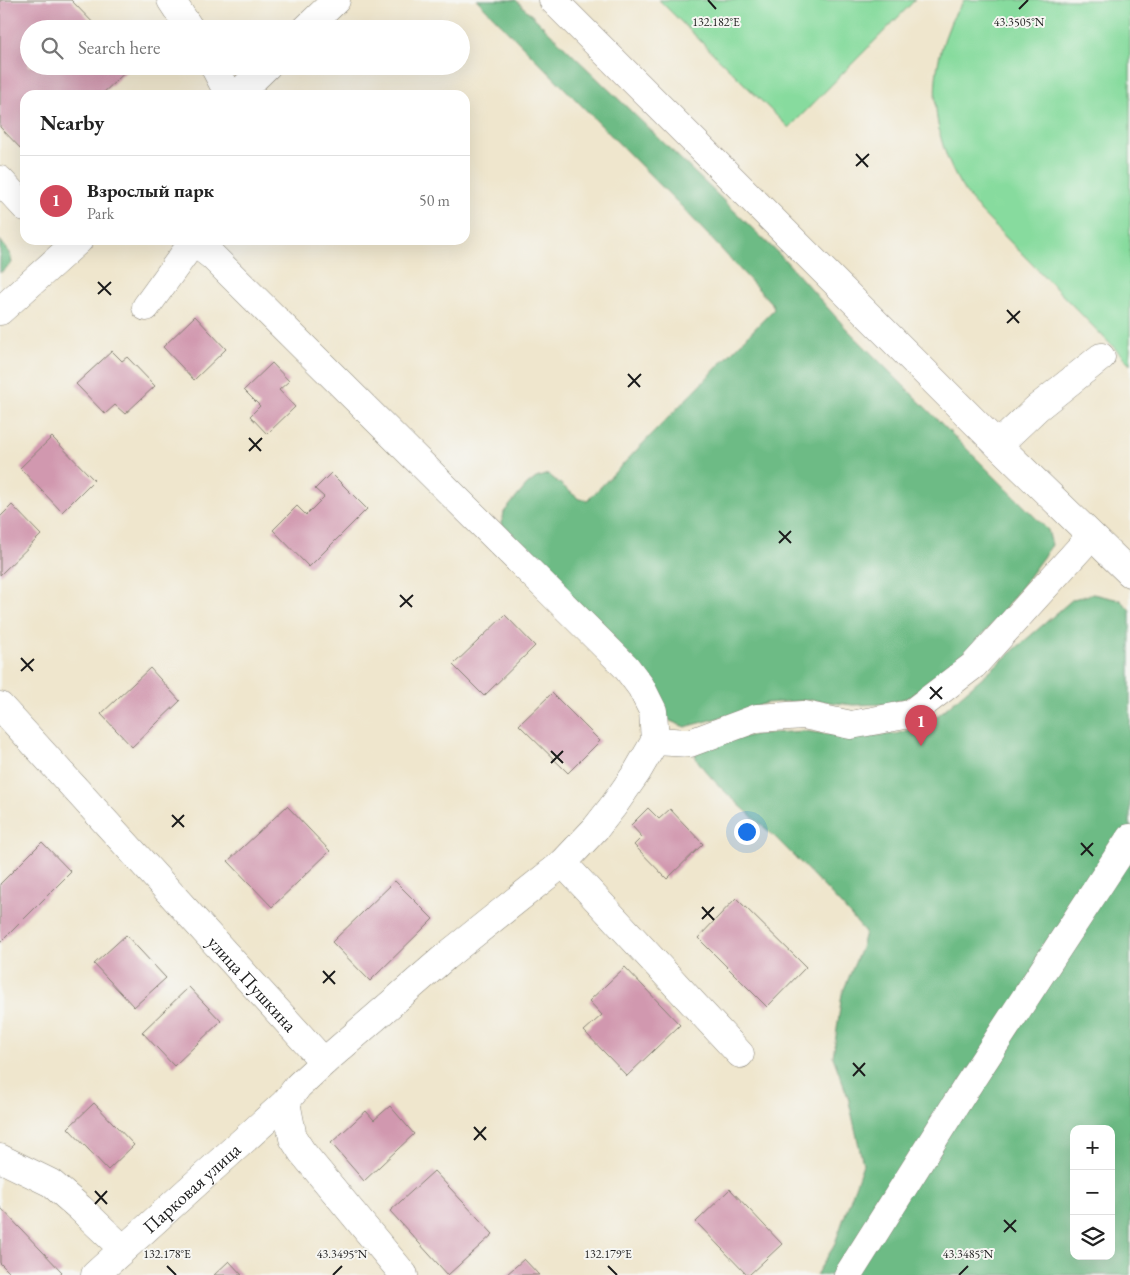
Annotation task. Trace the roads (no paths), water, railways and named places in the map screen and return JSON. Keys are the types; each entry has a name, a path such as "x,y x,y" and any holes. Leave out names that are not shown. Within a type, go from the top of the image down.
{"street":[{"path":"171,0 184,20"},
{"path":"315,20 336,0"},
{"path":"553,0 998,445 1130,573"},
{"path":"219,75 226,90"},
{"path":"241,90 257,75"},
{"path":"0,180 20,202"},
{"path":"0,311 65,245"},
{"path":"146,307 189,245"},
{"path":"197,245 219,263 626,667 641,687 653,711 655,741 637,772 596,828 563,862 445,957 324,1062 298,1086 286,1102 293,1138 302,1152 404,1275"},
{"path":"998,445 1037,408 1100,357"},
{"path":"655,741 690,743 756,718 804,715 851,725 910,714 974,665 1091,536"},
{"name":"улица Пушкина","path":"0,706 324,1062"},
{"path":"848,1275 966,1088 1130,838"},
{"path":"563,862 740,1054"},
{"name":"Парковая улица","path":"95,1275 286,1102"},
{"path":"0,1158 51,1182 123,1249"}],"place":[{"name":"Взрослый парк","path":"921,746"}]}
